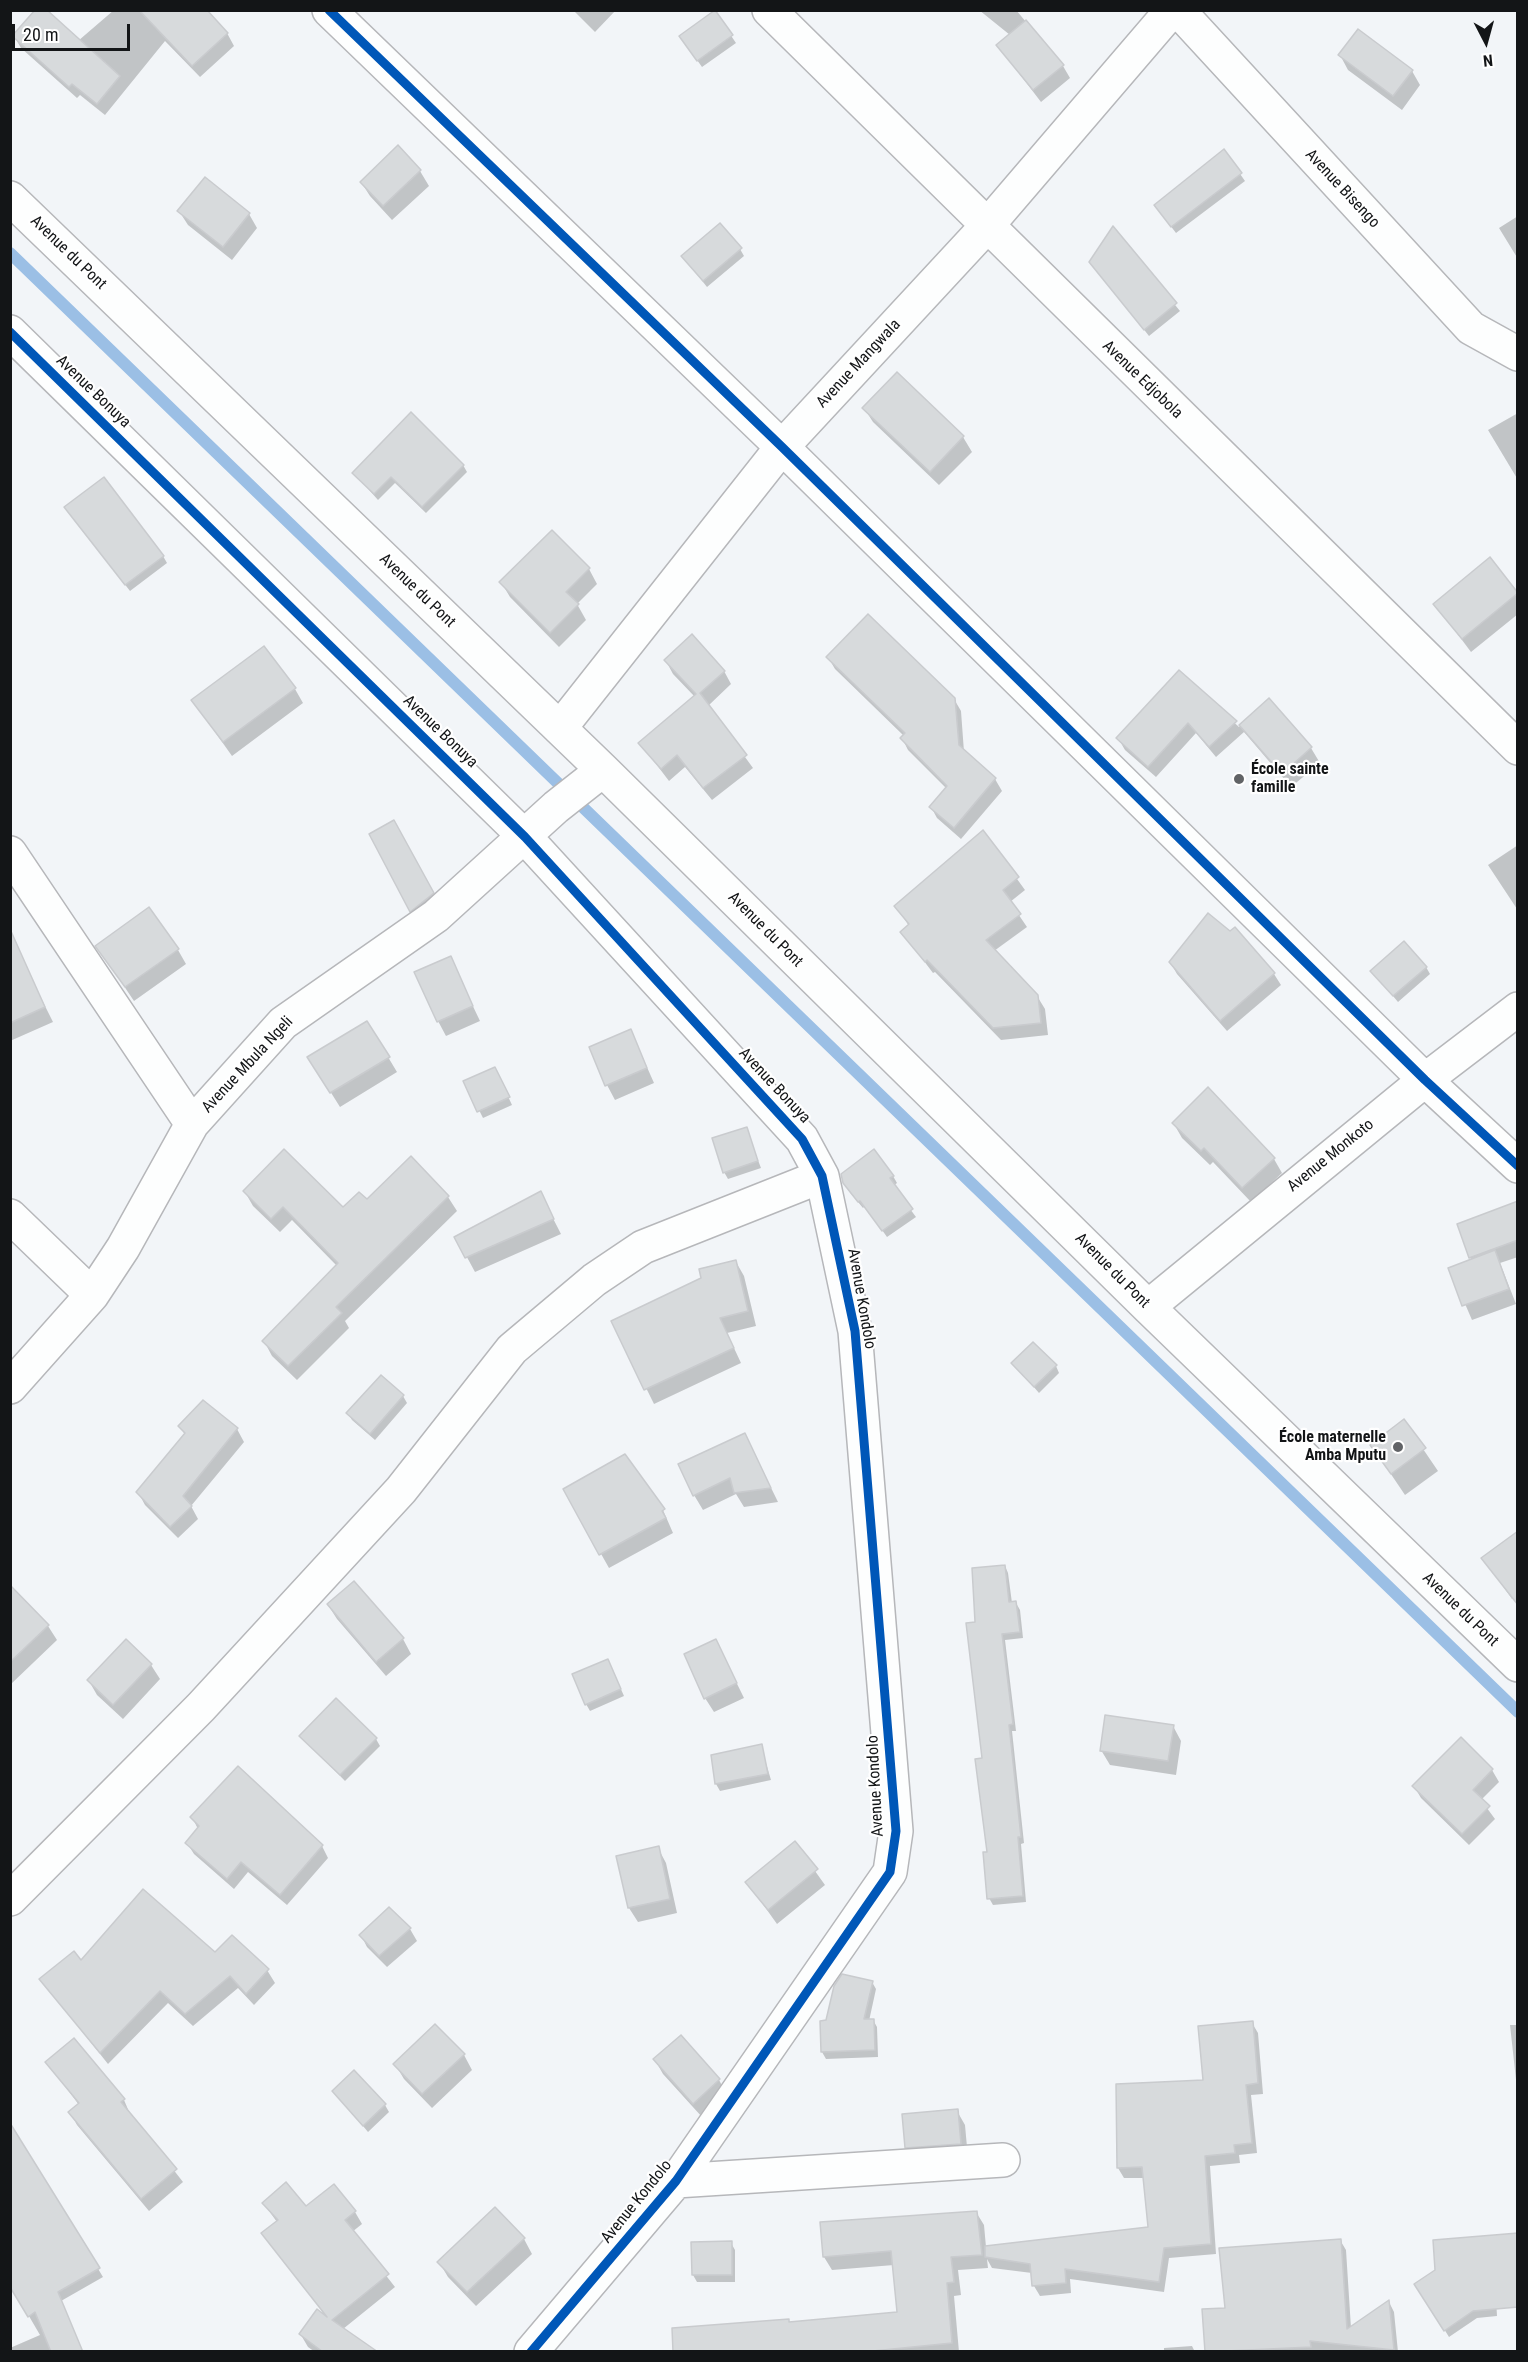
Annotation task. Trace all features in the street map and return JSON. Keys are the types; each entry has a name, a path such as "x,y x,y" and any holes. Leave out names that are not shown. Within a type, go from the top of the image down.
{"street":[{"path":"328,10 782,447 1425,1080 1518,1166"},
{"name":"Avenue Edjobola","path":"769,10 986,227 1518,748"},
{"name":"Avenue Mangwala","path":"560,728 782,447 986,227 1172,10"},
{"name":"Avenue Bisengo","path":"1178,10 1471,328 1518,354"},
{"name":"Avenue du Pont","path":"10,198 560,728 594,777 1518,1665"},
{"name":"Avenue Bonuya","path":"10,332 525,837 802,1139 822,1176"},
{"name":"Avenue Mbula Ngeli","path":"10,1387 92,1295 123,1248 192,1124 283,1023 436,916 556,807 594,777"},
{"path":"10,853 192,1124"},
{"name":"Avenue Monkoto","path":"1148,1307 1425,1080 1518,1009"},
{"path":"10,1899 201,1707 401,1490 512,1349 594,1280 643,1247 822,1176"},
{"name":"Avenue Kondolo","path":"531,2352 676,2181 890,1872 896,1831 855,1331 822,1176"},
{"path":"10,1216 92,1295"},
{"path":"676,2181 1003,2160"}],"building":[{"path":"35,10 47,10 120,76 97,104 72,84 69,87 12,36"},
{"path":"139,10 207,10 228,33 192,66"},
{"path":"715,10 733,35 697,61 679,36"},
{"path":"1026,20 1064,65 1033,90 996,45"},
{"path":"1358,29 1413,70 1393,96 1338,55"},
{"path":"398,145 421,170 383,206 360,182"},
{"path":"1224,149 1242,173 1171,227 1154,205"},
{"path":"205,177 250,213 223,247 177,211"},
{"path":"720,223 742,248 703,281 681,256"},
{"path":"1113,226 1177,303 1144,330 1089,262"},
{"path":"897,372 964,436 930,472 862,408"},
{"path":"411,412 464,465 422,507 391,477 374,494 352,473"},
{"path":"104,477 164,556 125,585 64,507"},
{"path":"552,530 590,568 566,592 579,604 550,633 499,582"},
{"path":"1490,557 1518,593 1462,639 1433,604"},
{"path":"868,614 955,698 959,745 996,778 954,828 929,807 947,786 900,738 905,733 826,657"},
{"path":"692,634 725,671 700,693 747,755 703,788 677,755 661,769 638,743 696,694 664,660"},
{"path":"264,646 296,688 223,742 191,700"},
{"path":"1179,670 1237,721 1209,747 1188,723 1148,767 1116,738"},
{"path":"1269,698 1312,747 1282,774 1239,725"},
{"path":"394,820 434,893 410,912 369,834"},
{"path":"983,830 1019,877 1003,890 1021,914 986,940 1038,995 1041,1023 993,1028 927,960 925,962 900,932 909,924 894,906"},
{"path":"149,907 179,949 125,987 95,946"},
{"path":"1208,913 1230,931 1235,927 1275,973 1220,1021 1169,962"},
{"path":"10,929 45,1007 10,1023"},
{"path":"1404,941 1427,967 1393,996 1370,971"},
{"path":"451,956 473,1006 437,1022 414,972"},
{"path":"367,1021 390,1057 330,1093 307,1057"},
{"path":"631,1029 647,1068 605,1086 589,1047"},
{"path":"495,1067 510,1097 477,1112 463,1081"},
{"path":"1208,1087 1275,1158 1242,1188 1204,1148 1201,1151 1172,1123"},
{"path":"747,1127 758,1161 723,1173 712,1138"},
{"path":"284,1149 343,1207 359,1192 367,1199 411,1156 449,1196 336,1307 342,1313 288,1366 262,1341 338,1263 283,1207 271,1219 243,1191"},
{"path":"874,1149 894,1176 890,1178 913,1209 882,1231 860,1201 858,1202 843,1183 841,1174"},
{"path":"541,1191 554,1219 465,1258 454,1237"},
{"path":"1518,1201 1518,1240 1469,1258 1457,1224"},
{"path":"1495,1250 1509,1289 1462,1306 1448,1268"},
{"path":"736,1260 748,1311 720,1318 734,1348 644,1390 611,1321 701,1278 699,1269"},
{"path":"1033,1342 1057,1365 1034,1387 1011,1363"},
{"path":"381,1375 404,1395 370,1434 346,1413"},
{"path":"203,1400 238,1428 183,1496 192,1506 170,1527 136,1492 185,1433 178,1426"},
{"name":"École maternelle Amba Mputu","path":"1404,1419 1426,1448 1391,1474 1370,1445"},
{"path":"745,1433 771,1488 734,1493 730,1478 693,1496 678,1464"},
{"path":"625,1454 665,1509 662,1511 666,1518 599,1555 563,1489"},
{"path":"1518,1531 1518,1605 1481,1558"},
{"path":"1005,1565 1009,1602 1016,1601 1020,1632 1002,1634 1013,1724 1009,1725 1021,1837 1018,1837 1023,1896 987,1899 983,1852 987,1852 975,1759 982,1758 966,1623 975,1622 972,1568"},
{"path":"354,1581 404,1638 376,1662 327,1604"},
{"path":"10,1585 49,1625 10,1662"},
{"path":"126,1639 152,1664 113,1705 87,1680"},
{"path":"716,1639 737,1683 704,1699 684,1654"},
{"path":"608,1659 621,1689 585,1705 572,1674"},
{"path":"336,1698 377,1738 340,1775 299,1736"},
{"path":"1105,1715 1174,1725 1168,1761 1100,1751"},
{"path":"1461,1737 1493,1769 1473,1790 1490,1806 1462,1834 1412,1786"},
{"path":"762,1744 768,1774 715,1784 711,1755"},
{"path":"238,1766 323,1845 280,1895 241,1862 227,1879 185,1843 199,1826 190,1817"},
{"path":"795,1841 818,1869 768,1910 745,1882"},
{"path":"659,1846 670,1899 628,1908 616,1856"},
{"path":"143,1889 215,1952 232,1935 269,1969 246,1994 230,1976 185,2014 160,1991 100,2053 39,1979 74,1951 81,1960"},
{"path":"389,1907 411,1928 379,1956 359,1935"},
{"path":"842,1974 873,1981 864,2019 874,2019 875,2050 821,2052 820,2021 826,2020 834,1986"},
{"path":"1253,2021 1258,2083 1246,2085 1252,2143 1234,2145 1235,2153 1205,2156 1211,2244 1164,2248 1159,2282 1065,2269 1066,2283 1032,2286 1030,2264 985,2257 985,2246 1148,2227 1142,2167 1117,2168 1116,2084 1203,2080 1198,2026"},
{"path":"435,2024 465,2054 422,2094 393,2064"},
{"path":"681,2035 720,2079 693,2104 653,2059"},
{"path":"74,2038 125,2099 121,2102 177,2169 141,2199 68,2112 79,2103 45,2062"},
{"path":"354,2070 386,2104 363,2126 332,2091"},
{"path":"958,2109 961,2144 905,2148 902,2114"},
{"path":"10,2123 100,2268 58,2292 83,2352 51,2352 35,2312 28,2317 10,2287"},
{"path":"286,2182 306,2206 334,2184 356,2211 345,2220 389,2274 332,2320 378,2352 323,2352 299,2334 317,2309 327,2317 261,2233 278,2220 262,2203"},
{"path":"495,2207 525,2238 467,2292 437,2262"},
{"path":"977,2211 982,2255 951,2257 954,2282 947,2283 952,2343 863,2352 673,2352 672,2328 789,2319 789,2322 897,2312 891,2251 823,2257 820,2222"},
{"path":"1518,2233 1518,2307 1473,2311 1444,2331 1414,2284 1435,2270 1433,2240"},
{"path":"1341,2239 1347,2329 1389,2300 1394,2350 1310,2341 1311,2347 1205,2352 1202,2309 1225,2308 1219,2248"},
{"path":"732,2241 732,2275 692,2275 691,2242"}],"waterway":[{"path":"10,253 1518,1712"}],"cycle path":[{"path":"329,10 782,447 1425,1080 1518,1166"},
{"path":"10,332 525,837 802,1139 822,1176 855,1331 896,1831 890,1872 676,2181 531,2352"}],"place":[{"name":"École sainte famille","path":"1239,779"},
{"name":"École maternelle Amba Mputu","path":"1398,1447"}]}
